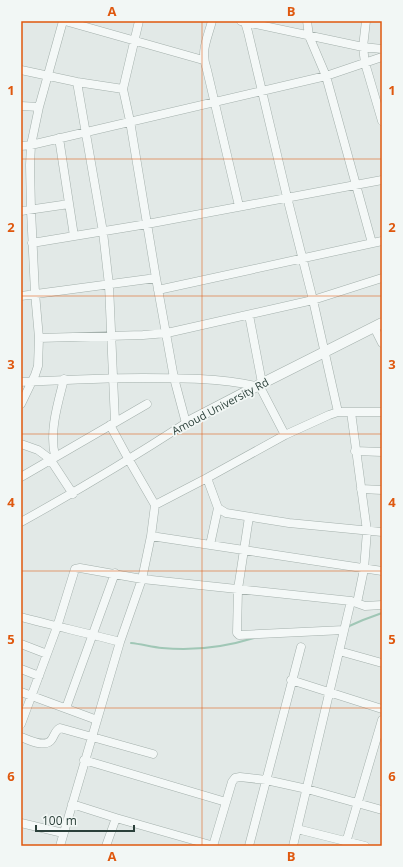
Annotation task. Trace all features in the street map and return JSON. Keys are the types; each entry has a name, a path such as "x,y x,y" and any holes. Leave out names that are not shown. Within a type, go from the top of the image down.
{"street":[{"path":"21,404 38,366 39,338 30,210 31,145 39,107 64,21 203,60"},
{"path":"139,21 123,89 130,121 174,378 186,423"},
{"path":"212,21 204,50 203,60 215,102 239,206"},
{"path":"243,21 363,47 382,49"},
{"path":"243,21 248,32 313,300 338,412"},
{"path":"307,21 309,36 326,76 372,243"},
{"path":"366,21 363,47 365,63 382,121"},
{"path":"21,146 31,145 130,121 262,92 326,76 382,57"},
{"path":"21,70 77,82 123,89"},
{"path":"60,846 84,760 120,642 142,579 151,536 155,505 129,460 113,424 112,336 109,285 103,232 77,82"},
{"path":"21,106 39,107"},
{"path":"59,138 74,236"},
{"path":"32,243 103,232 382,180"},
{"path":"21,211 69,204"},
{"path":"158,290 382,241"},
{"path":"21,296 156,278"},
{"path":"39,338 166,333 313,300 382,278"},
{"path":"249,315 259,385 285,435"},
{"path":"378,325 382,343"},
{"name":"Amoud University Rd","path":"21,522 73,494 186,423 378,325"},
{"path":"21,382 64,379 174,378 229,381 259,385"},
{"path":"64,379 58,400 53,437 53,458 73,494"},
{"path":"21,477 147,404"},
{"path":"155,505 285,435 338,412 382,412"},
{"path":"293,846 344,630 364,569 367,531 355,451 351,412"},
{"path":"21,444 38,450 53,458"},
{"path":"355,451 382,452"},
{"path":"207,478 218,508 210,546"},
{"path":"361,489 382,490"},
{"path":"218,508 226,513 249,517 382,532"},
{"path":"249,517 238,589 237,633 239,635 344,630"},
{"path":"151,536 382,571"},
{"path":"21,724 57,627 75,569 80,568 142,579 354,602 372,606 382,605"},
{"path":"66,708 115,574"},
{"path":"21,617 57,627 94,634 120,642"},
{"path":"21,644 47,654"},
{"path":"249,846 291,680 301,647"},
{"path":"339,651 382,663"},
{"path":"21,669 39,676"},
{"path":"291,680 382,709"},
{"path":"21,692 97,720"},
{"path":"346,843 382,720"},
{"path":"21,737 32,742 46,743 51,740 56,730 60,728 153,754"},
{"path":"84,760 226,802"},
{"path":"72,804 213,846 232,782 235,778 240,777 266,780 307,789 382,810"},
{"path":"106,846 116,818"},
{"path":"21,823 63,833"},
{"path":"297,829 346,843 365,846"}],"waterway":[{"path":"347,627 382,613"},
{"path":"131,643 162,648 197,649 232,644 254,638"}]}
